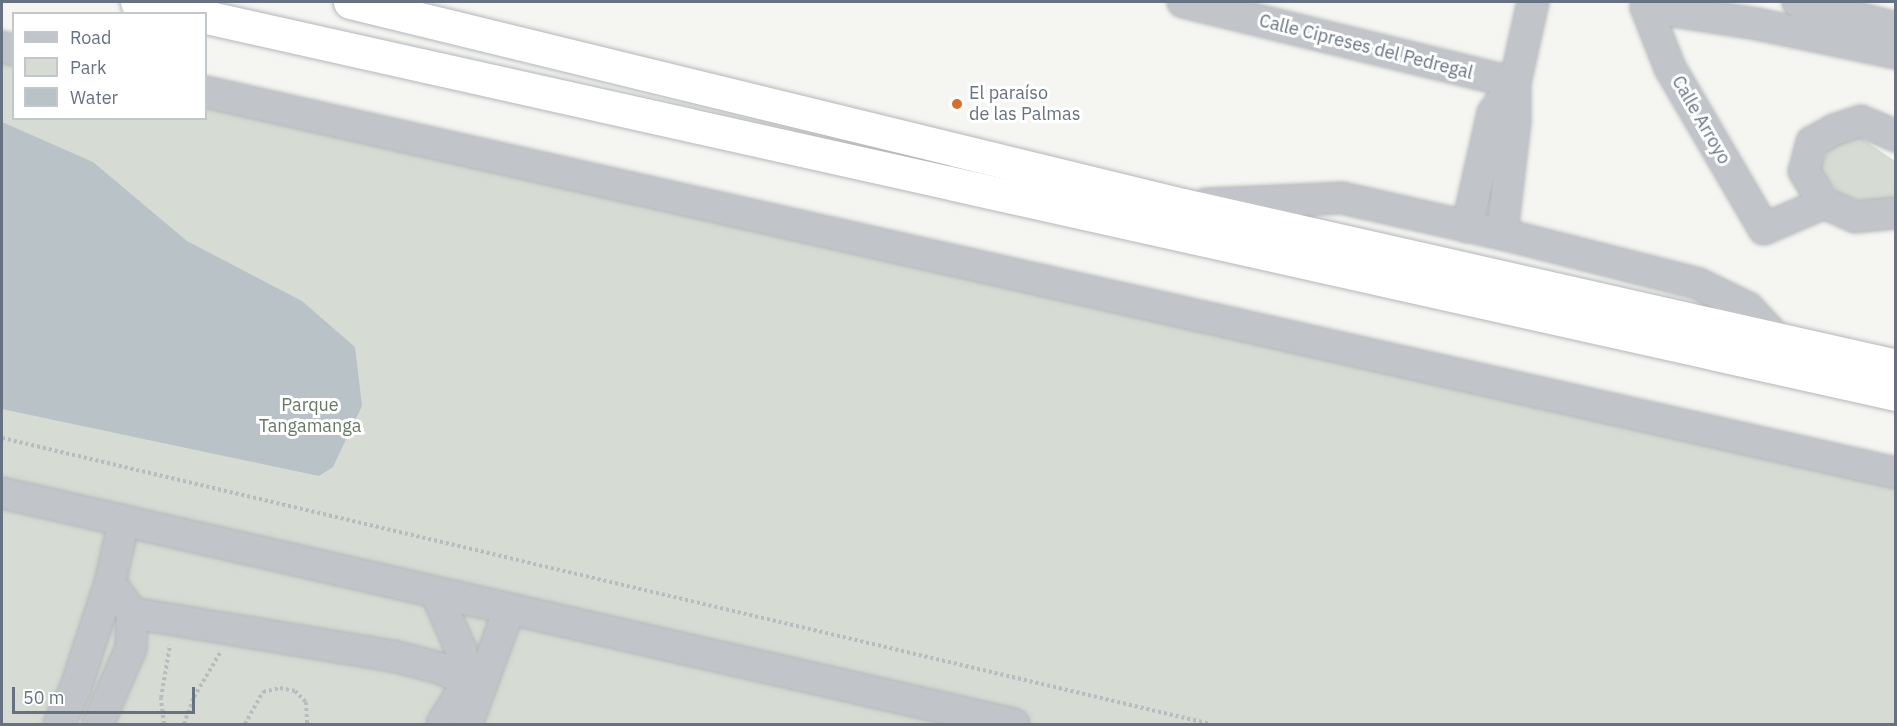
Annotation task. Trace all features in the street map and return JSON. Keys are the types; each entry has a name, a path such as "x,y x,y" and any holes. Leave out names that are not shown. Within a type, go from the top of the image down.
{"highway":[{"path":"137,2 182,12"},
{"path":"350,2 1183,205 1896,366"},
{"path":"207,17 1896,394"}],"street":[{"name":"Calle Cipreses del Pedregal","path":"1183,2 1515,83"},
{"path":"1502,234 1515,121 1515,83 1533,2"},
{"path":"1798,2 1896,28"},
{"name":"Calle Arroyo","path":"1749,13 1647,8 1670,68 1764,229 1824,203"},
{"path":"1749,13 1896,53"},
{"path":"1467,227 1493,113 1515,83"},
{"path":"207,92 1896,472"},
{"path":"1896,136 1862,121 1812,142 1804,171 1824,203 1855,217 1896,213"},
{"path":"1183,205 1342,198 1502,234 1699,284 1748,308 1779,341"},
{"path":"2,493 1014,724"},
{"path":"58,724 75,687 110,583 124,521"},
{"path":"98,724 131,648 132,614 110,583"},
{"path":"436,592 461,650 470,681 467,724"},
{"path":"442,724 470,681 491,658 509,610"},
{"path":"132,614 393,656 470,681"}],"path":[{"path":"2,438 1211,724"},
{"path":"164,724 161,698 168,650 178,622"},
{"path":"184,724 208,669 238,632"},
{"path":"245,724 263,692 280,688 295,691 306,702 308,724"}],"green space":[{"name":"Parque Tangamanga","path":"2,31 12,34 12,120 207,120 207,78 1895,462 1895,724 2,724"},
{"path":"1858,136 1895,161 1895,199 1859,201 1838,193 1819,169 1829,148"}],"water":[{"path":"2,122 93,162 187,241 302,301 355,347 362,406 333,467 319,476 2,409"}],"place":[{"name":"El paraíso de las Palmas","path":"957,104"}]}
